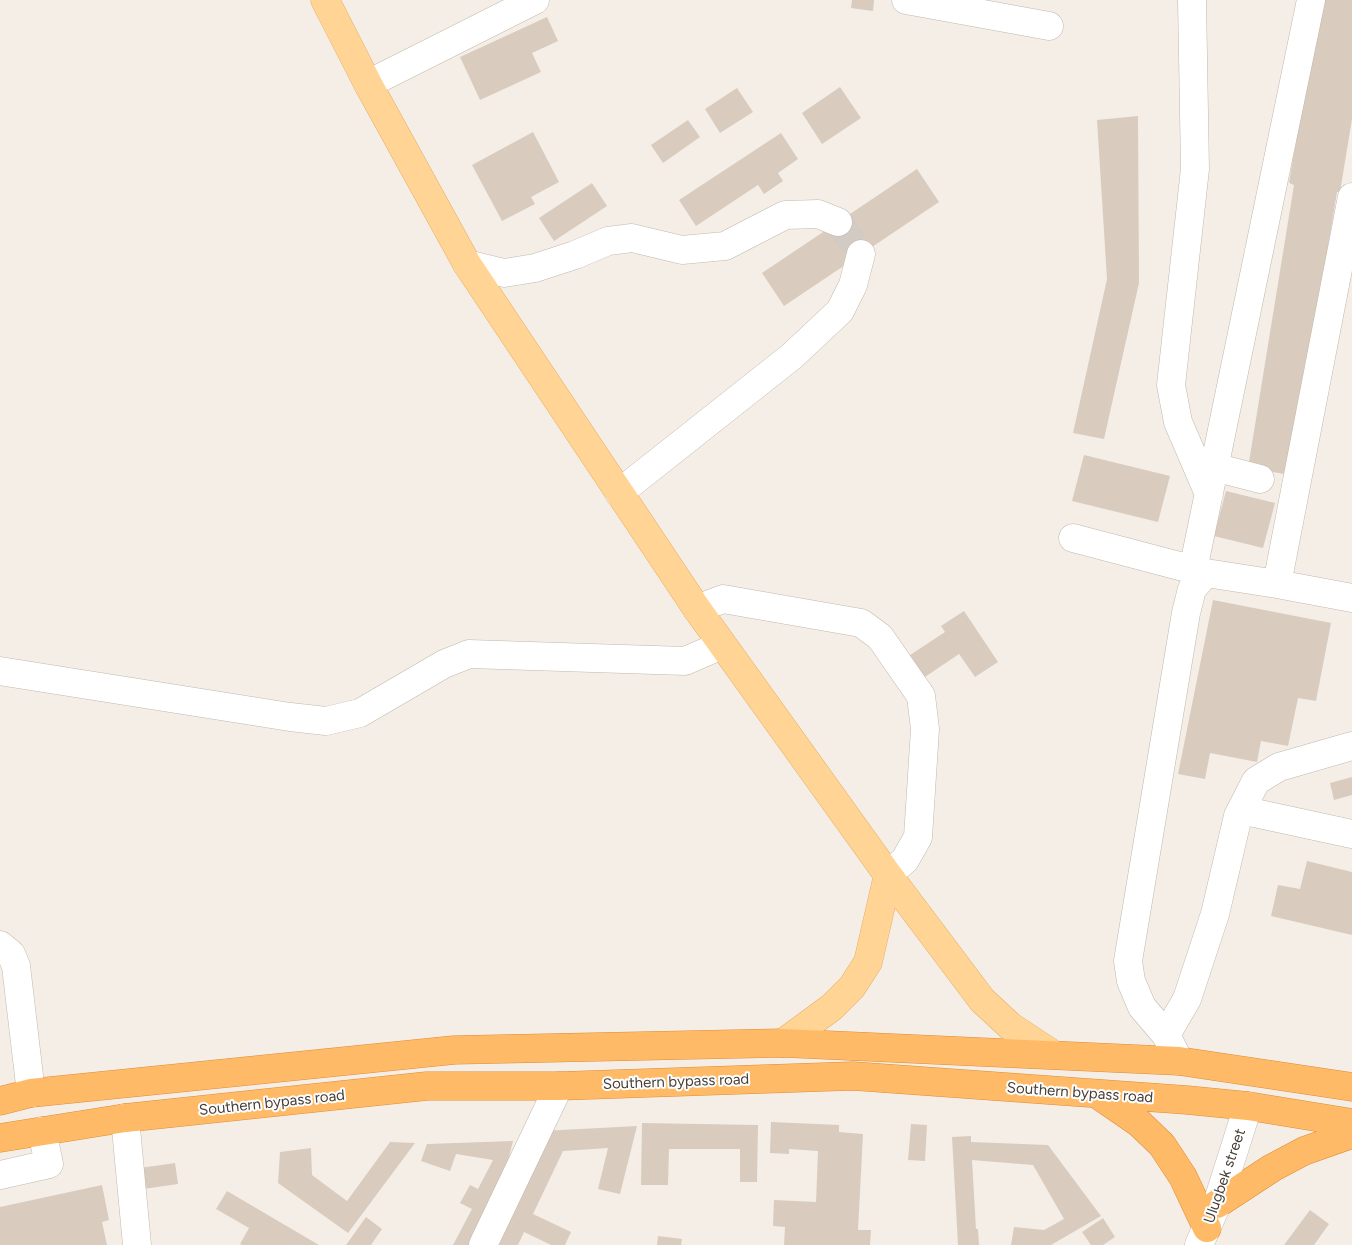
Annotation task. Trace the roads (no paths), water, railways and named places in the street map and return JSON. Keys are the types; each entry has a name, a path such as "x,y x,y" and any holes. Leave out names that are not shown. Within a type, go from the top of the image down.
{"highway":[{"path":"0,1101 31,1093 454,1050 783,1043 1179,1062 1352,1087"},
{"name":"Southern bypass road","path":"0,1138 125,1118 427,1086 559,1086 854,1076 1248,1106 1352,1123"},
{"path":"1096,1094 1139,1123 1162,1145 1182,1177 1208,1226 1272,1168 1304,1151 1352,1134"}],"main road":[{"path":"325,0 368,84 467,264 697,609 888,875 982,1000 1010,1026 1054,1055"},
{"path":"783,1043 832,1007 852,987 868,962 888,875"}],"street":[{"path":"368,84 534,0"},
{"path":"906,0 1049,26"},
{"path":"1192,0 1195,169 1171,385 1178,422 1208,494"},
{"path":"1179,1062 1166,1035 1142,1007 1131,982 1128,961 1186,613 1192,589 1200,572 1208,494 1311,0"},
{"path":"1277,584 1352,198"},
{"path":"467,264 504,273 535,268 575,255 608,241 632,238 682,250 724,246 785,215 818,214 838,222"},
{"path":"619,493 792,356 840,311 853,285 860,254"},
{"path":"1214,467 1260,478"},
{"path":"1073,538 1200,572 1352,598"},
{"path":"697,609 723,599 861,624 880,637 921,696 925,729 918,837 905,860 888,875"},
{"path":"0,671 290,717 326,721 360,713 444,664 469,654 684,661 722,645"},
{"path":"1166,1035 1187,999 1215,914 1238,816 1256,781 1279,767 1352,746"},
{"path":"1241,810 1352,834"},
{"path":"0,945 11,954 16,966 31,1093"},
{"path":"483,1245 559,1086"},
{"name":"Ulugbek street","path":"1208,1226 1248,1106"},
{"path":"125,1118 136,1245"},
{"path":"0,1175 49,1164 42,1131"}],"tunnel":[{"path":"838,222 861,254"}]}
